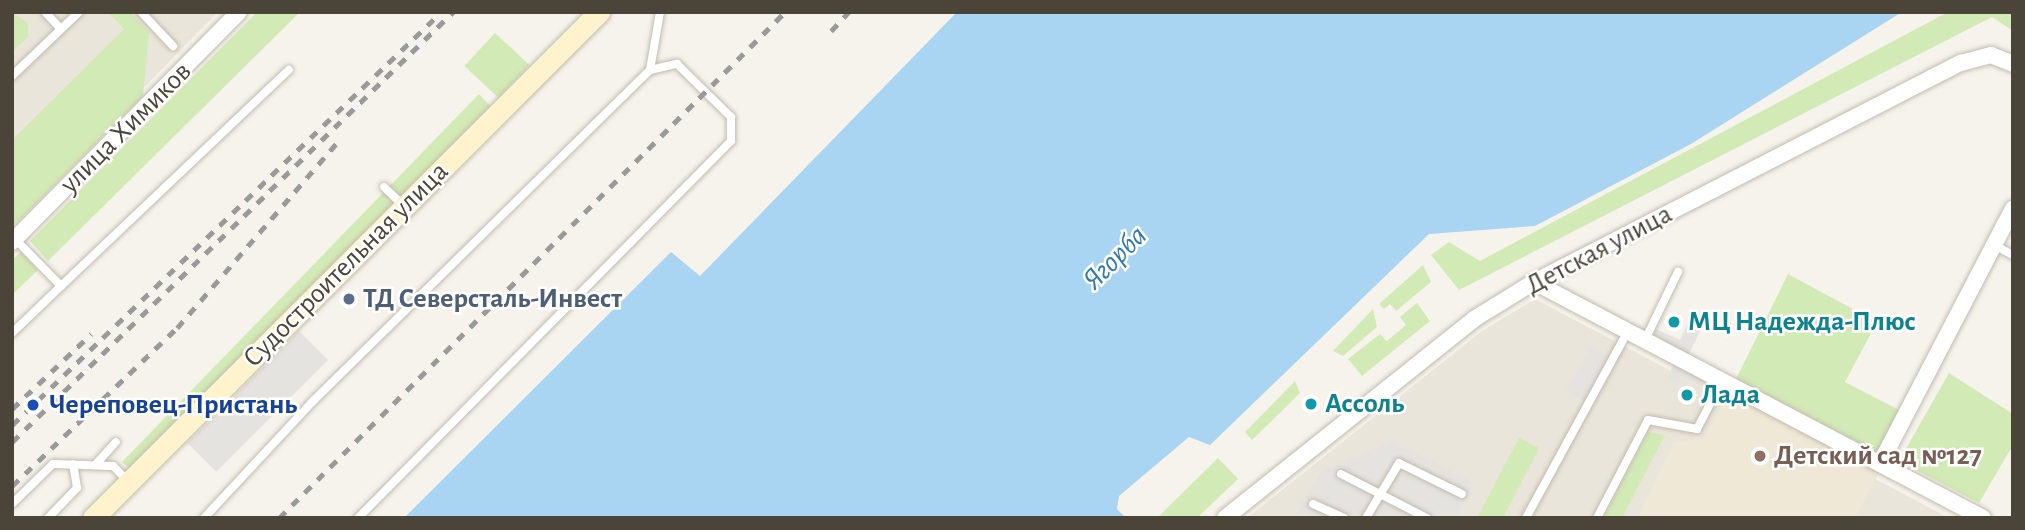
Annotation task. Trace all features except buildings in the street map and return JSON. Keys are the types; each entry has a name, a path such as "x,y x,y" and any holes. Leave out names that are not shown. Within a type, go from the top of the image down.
{"main road":[{"name":"Судостроительная улица","path":"93,518 599,12"}],"street":[{"name":"улица Химиков","path":"14,240 239,12"},
{"name":"Детская улица","path":"1225,518 1474,319 1534,282 1961,63 1991,55 2013,64"},
{"path":"1880,464 2013,209"},
{"path":"1534,282 1983,518"}],"lane":[{"path":"45,12 61,29"},
{"path":"12,76 79,12"},
{"path":"141,12 173,46"},
{"path":"650,70 660,12"},
{"path":"204,518 313,401 650,70 677,64 731,117 731,141 358,518"},
{"path":"12,333 289,70"},
{"path":"384,187 404,206"},
{"path":"14,240 61,286"},
{"path":"1994,245 2013,255"},
{"path":"1645,340 1678,272"},
{"path":"1526,518 1628,331"},
{"path":"1597,518 1648,420 1697,429 1722,381"},
{"path":"97,463 116,442"},
{"path":"12,504 53,464 97,463 113,466 129,482"},
{"path":"1366,518 1399,463 1462,494"},
{"path":"48,518 77,488 73,464"},
{"path":"1341,474 1427,518"},
{"path":"1313,504 1344,518"}],"shaded area":[{"path":"12,12 218,12 12,222"},
{"path":"1535,299 1949,518 1247,518 1482,331"},
{"path":"1692,315 1705,321 1688,356 1652,339 1656,329 1680,340"},
{"path":"299,331 328,360 216,472 187,443"},
{"path":"1592,346 1614,359 1588,403 1566,390"},
{"path":"1676,359 1712,378 1706,389 1682,377 1677,385 1667,378"},
{"name":"Детский сад №127","path":"1729,392 1880,470 1855,518 1637,518 1674,442 1704,439"},
{"path":"1391,441 1474,482 1456,518 1296,514 1321,472"}],"green space":[{"path":"12,12 28,23 28,37 12,52"},
{"path":"108,12 130,12 149,32 143,96 12,228 12,140 124,29"},
{"path":"257,12 300,12 48,261 30,241"},
{"path":"1948,12 2013,12 2013,31 1992,17 1459,290 1431,255 1449,242 1480,261"},
{"path":"495,33 529,65 499,98 464,66"},
{"path":"479,94 491,107 129,468 122,462"},
{"path":"21,252 38,270 12,295 12,260"},
{"path":"1423,265 1431,282 1396,311 1390,304 1384,309 1379,304"},
{"path":"1788,274 1877,322 1845,382 1899,410 1876,453 1736,379"},
{"path":"1417,303 1430,321 1362,376 1348,359 1380,334 1387,341 1406,325 1400,317"},
{"path":"1373,309 1377,327 1343,356 1333,351"},
{"path":"1949,373 2013,414 2013,445 1979,503 1899,461"},
{"path":"1295,381 1300,393 1252,440 1245,432"},
{"path":"1648,432 1665,435 1622,518 1604,518"},
{"path":"1519,438 1539,448 1503,518 1477,518"},
{"path":"1218,458 1238,479 1197,518 1157,518"}],"water":[{"name":"Ягорба","path":"957,12 1902,12 1691,144 1535,226 1429,234 1210,445 1189,437 1119,496 1117,509 1126,518 404,518 671,252 700,276"}],"railway":[{"path":"12,442 453,12"},
{"path":"279,518 785,12"},
{"path":"831,31 849,12"},
{"path":"12,425 436,17"},
{"path":"12,486 177,328 341,138"},
{"path":"12,409 91,334"}],"place":[{"name":"ТД Северсталь-Инвест","path":"349,299"},
{"name":"МЦ Надежда-Плюс","path":"1674,322"},
{"name":"Лада","path":"1687,395"},
{"name":"Ассоль","path":"1311,404"},
{"name":"Череповец-Пристань","path":"33,405"},
{"name":"Детский сад №127","path":"1760,456"}]}
